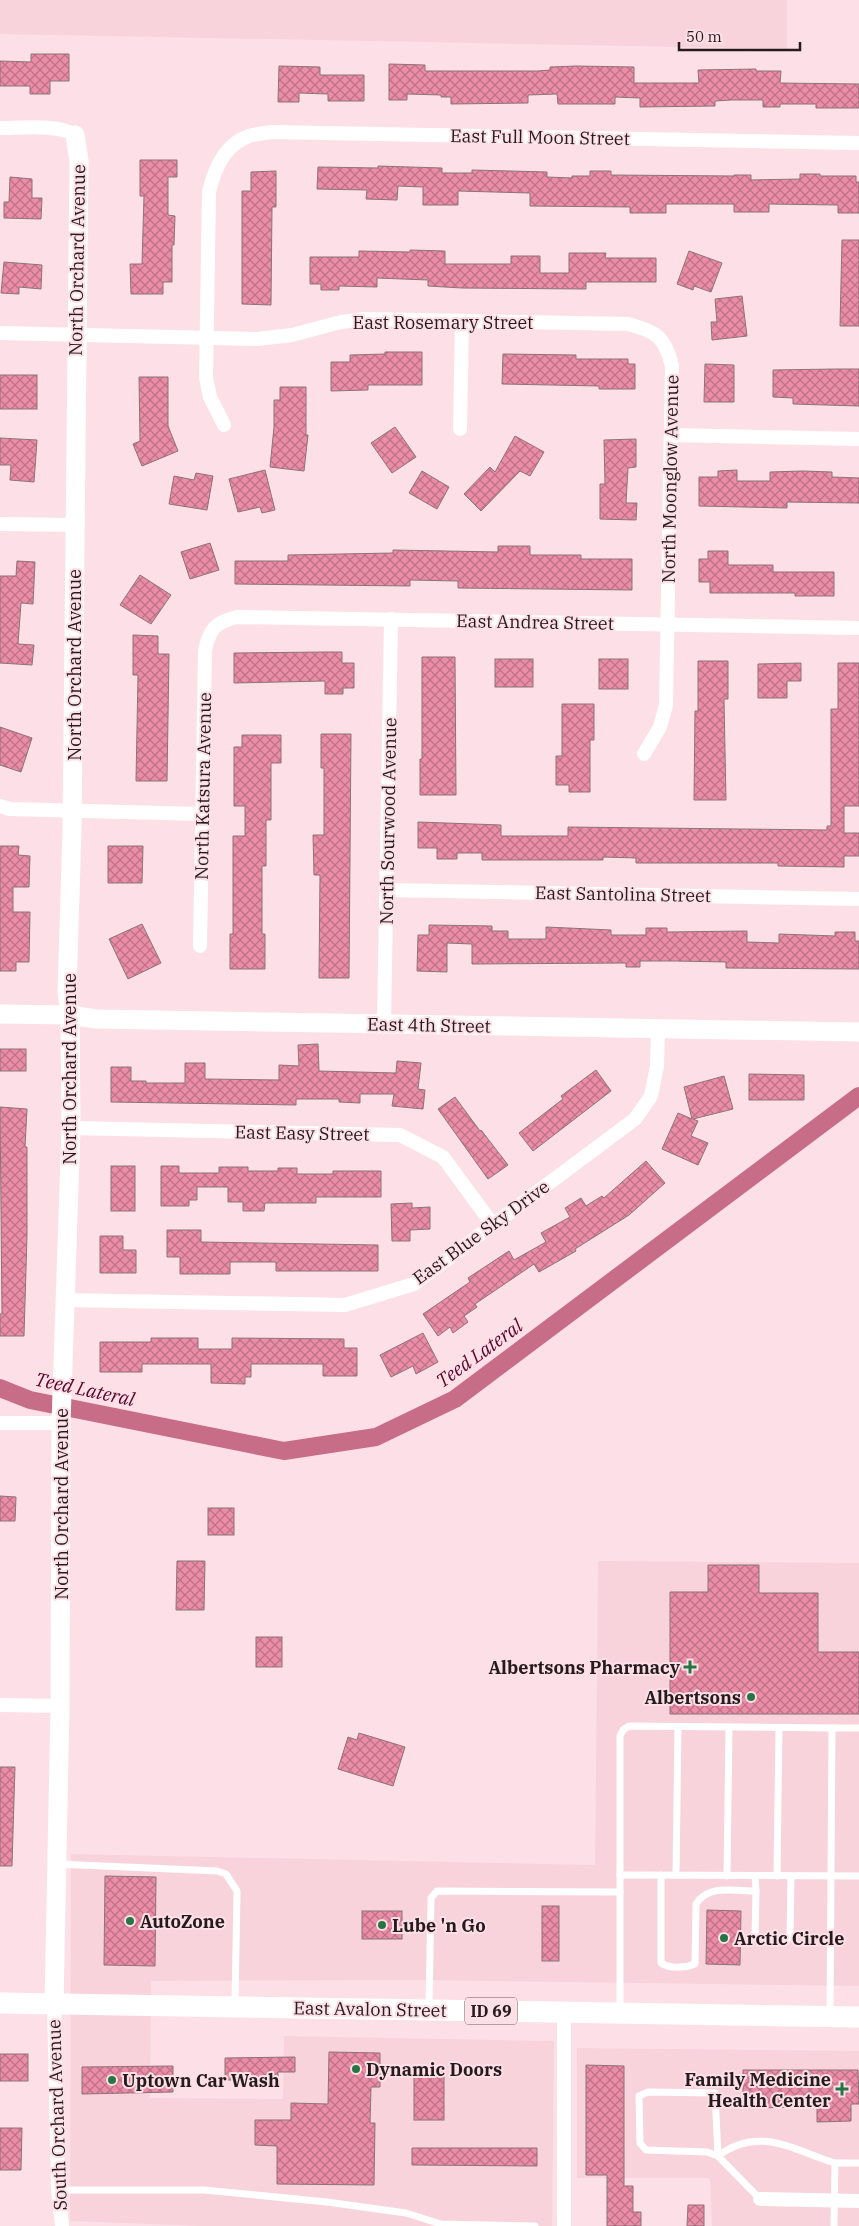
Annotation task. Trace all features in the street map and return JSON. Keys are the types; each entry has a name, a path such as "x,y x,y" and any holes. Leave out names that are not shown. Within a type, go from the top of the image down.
{"main road":[{"name":"East Avalon Street","path":"0,2003 859,2017"}],"street":[{"path":"0,128 46,128 69,131 75,135"},
{"name":"East Full Moon Street","path":"206,338 208,192 214,172 227,151 248,136 272,132 859,143"},
{"name":"North Orchard Avenue","path":"54,2004 60,1706 61,1414 71,1128 70,1015 67,992 72,810 79,161 75,135"},
{"name":"East Rosemary Street","path":"0,333 257,339 292,335 341,322 364,319 628,324 644,328 660,336"},
{"path":"460,428 462,321"},
{"name":"North Moonglow Avenue","path":"644,754 660,727 664,716 672,366 668,351 660,336"},
{"path":"206,338 206,378 210,397 224,425"},
{"path":"670,435 859,439"},
{"path":"0,524 75,524"},
{"name":"East Andrea Street","path":"214,627 226,620 238,617 859,628"},
{"name":"North Sourwood Avenue","path":"384,1024 391,619"},
{"name":"North Katsura Avenue","path":"200,946 205,651 207,638 214,627"},
{"path":"0,806 10,809 202,814"},
{"name":"East Santolina Street","path":"386,890 859,899"},
{"name":"East 4th Street","path":"0,1014 70,1015 96,1019 859,1032"},
{"name":"East Blue Sky Drive","path":"65,1300 345,1305 414,1284 635,1119 651,1096 657,1066 658,1029"},
{"name":"East Easy Street","path":"71,1128 400,1135 443,1157 493,1225"},
{"path":"0,1422 61,1414"},
{"path":"0,1705 60,1706"},
{"name":"South Orchard Avenue","path":"54,2004 58,2190 62,2226"},
{"path":"564,2012 564,2226"},
{"path":"760,2200 859,2201"}],"lane":[{"path":"620,2013 620,1736 624,1730 629,1726 859,1728"},
{"path":"676,1875 678,1727"},
{"path":"728,1876 729,1727"},
{"path":"777,1876 779,1728"},
{"path":"830,2016 832,1728"},
{"path":"56,1864 217,1871 226,1874 238,1890 235,2007"},
{"path":"620,1875 859,1876"},
{"path":"661,1875 661,1963 666,1967 689,1967 695,1964 696,1904 700,1897 710,1891 756,1891"},
{"path":"755,1876 755,1937 760,1941 785,1942 790,1937 791,1876"},
{"path":"429,2010 431,1898 437,1890 620,1892"},
{"path":"718,2156 715,2093 648,2092 639,2096 640,2144 646,2150 707,2152 718,2156 760,2200"},
{"path":"718,2156 732,2145 754,2140 777,2142 835,2163 859,2163"},
{"path":"834,2226 835,2163"},
{"path":"58,2190 204,2190 328,2202 406,2213 441,2224 535,2226"}],"shaded area":[{"path":"0,0 787,0 787,49 0,34"},
{"path":"598,1561 859,1563 859,1986 408,1980 151,1981 150,2098 283,2099 284,2036 554,2041 552,2226 201,2226 70,2221 71,1854 595,1865"},
{"path":"577,2048 859,2051 859,2226 712,2226 710,2178 577,2178"}],"building":[{"path":"31,54 69,54 69,81 50,81 50,94 30,94 30,86 0,86 0,61 31,62"},
{"path":"389,64 425,65 425,71 538,71 550,70 550,67 634,67 634,83 699,83 698,70 756,69 756,71 781,71 780,83 859,84 859,108 816,108 816,104 780,104 780,107 763,107 763,100 715,101 715,106 640,107 640,98 615,97 615,104 558,104 557,94 528,95 528,103 451,104 451,97 407,94 407,100 389,100"},
{"path":"279,66 320,67 320,75 364,75 364,101 328,101 328,94 299,93 299,102 278,102"},
{"path":"140,160 177,160 177,177 168,177 168,215 175,216 174,245 172,245 172,282 163,282 163,294 131,294 130,264 142,264 144,196 140,196"},
{"path":"378,166 442,168 442,173 472,173 472,170 547,172 547,177 572,178 572,176 590,176 590,171 611,171 611,175 751,175 751,180 800,179 800,174 856,176 856,182 859,182 859,213 838,213 838,205 769,204 769,212 734,212 734,204 666,204 666,213 630,213 630,207 530,206 530,193 458,191 458,205 423,205 423,187 398,186 397,200 366,199 367,190 317,189 318,167 378,168"},
{"path":"276,171 276,207 272,207 271,305 242,304 242,191 251,191 251,172"},
{"path":"10,177 32,179 32,198 42,198 41,219 4,218 4,202 9,202"},
{"path":"842,240 859,240 859,326 840,326"},
{"path":"410,250 445,251 445,264 511,264 511,256 540,256 540,273 569,273 569,253 606,253 605,258 656,258 656,282 586,282 586,289 462,288 428,286 428,280 377,278 377,287 339,286 339,290 321,290 321,284 310,284 310,257 359,257 359,251 410,252"},
{"path":"689,251 722,263 711,292 694,286 693,290 677,284"},
{"path":"4,262 42,265 41,289 19,287 19,294 1,293"},
{"path":"742,296 747,336 712,340 711,322 717,322 715,299"},
{"path":"385,352 422,352 422,385 368,385 368,390 331,391 331,362 350,362 350,355 385,354"},
{"path":"503,354 576,355 576,359 628,359 628,364 635,364 635,389 599,389 599,386 502,384"},
{"path":"705,364 734,365 734,402 704,402"},
{"path":"859,369 859,406 793,404 793,398 773,397 773,370"},
{"path":"0,375 37,375 37,409 0,409"},
{"path":"139,377 168,377 168,426 178,451 142,466 133,444 140,441"},
{"path":"280,387 306,387 306,435 308,435 304,471 270,467 274,427 274,400 280,400"},
{"path":"395,427 416,457 392,473 371,443"},
{"path":"515,436 544,452 530,476 520,471 481,511 464,494 490,467 495,472"},
{"path":"0,438 37,440 34,482 10,480 11,465 0,465"},
{"path":"636,439 636,467 628,468 626,503 637,503 636,520 600,519 600,484 605,484 604,440"},
{"path":"265,470 275,510 262,513 260,507 238,512 229,479"},
{"path":"737,470 737,481 770,481 770,472 803,471 832,472 832,477 859,478 859,503 787,502 787,508 699,506 699,477 718,477 718,471"},
{"path":"422,471 449,487 437,509 409,493"},
{"path":"196,473 213,476 207,510 169,504 174,476 194,480"},
{"path":"210,543 219,570 190,579 181,552"},
{"path":"498,546 530,546 530,555 581,555 581,559 632,559 632,590 458,588 458,581 410,580 410,586 235,584 235,561 288,561 288,555 393,553 393,550 498,552"},
{"path":"708,551 728,551 728,565 773,565 773,572 834,572 834,596 795,596 795,593 710,593 710,582 699,582 699,559 708,559"},
{"path":"17,561 35,562 33,604 21,603 18,644 34,645 32,665 0,663 0,576 16,576"},
{"path":"140,575 171,595 151,624 120,605"},
{"path":"133,635 158,636 158,654 169,654 167,781 136,781 138,675 133,675"},
{"path":"342,652 342,663 354,663 354,688 343,688 343,694 325,694 325,681 234,683 234,653"},
{"path":"422,657 455,657 456,795 420,795"},
{"path":"495,659 533,659 533,687 495,687"},
{"path":"599,659 628,659 628,689 599,689"},
{"path":"698,661 728,661 728,699 724,699 726,800 694,800 695,711 698,711"},
{"path":"801,663 801,681 787,681 787,698 758,698 758,664"},
{"path":"838,663 859,663 859,806 844,806 844,833 859,833 859,856 844,856 844,867 778,866 778,863 636,863 636,858 603,857 603,860 482,860 482,853 457,853 457,859 437,859 437,848 418,848 418,822 501,825 501,836 568,836 568,827 827,830 827,826 831,826 831,709 838,709"},
{"path":"562,704 594,704 594,740 590,740 590,792 569,792 569,785 556,785 556,756 562,756"},
{"path":"0,727 32,738 21,772 0,765"},
{"path":"321,734 351,734 349,978 319,978 320,875 314,875 313,835 324,835 324,768 321,768"},
{"path":"242,735 281,735 281,763 271,763 271,820 266,820 266,866 262,866 262,934 265,934 265,969 230,969 230,934 233,934 233,836 245,836 245,806 234,806 234,747 242,747"},
{"path":"0,846 19,846 18,855 30,856 29,887 13,887 13,912 30,912 29,962 16,962 16,971 0,971"},
{"path":"108,846 143,846 142,883 108,883"},
{"path":"142,924 161,963 128,979 109,939"},
{"path":"429,925 492,926 492,931 508,931 508,939 546,939 546,927 611,930 611,935 646,935 646,928 667,928 667,932 747,931 747,942 779,943 779,934 835,936 835,932 855,932 855,941 859,941 859,969 726,968 726,962 676,961 640,961 640,967 626,967 626,963 472,964 472,944 447,943 447,972 417,971 418,935 429,935"},
{"path":"318,1044 319,1071 396,1073 397,1061 421,1063 418,1089 425,1090 423,1109 392,1106 394,1094 360,1094 360,1103 339,1102 339,1099 296,1099 296,1105 111,1102 111,1067 131,1067 131,1081 146,1081 146,1083 185,1083 185,1063 205,1063 205,1079 279,1080 279,1065 299,1066 298,1045"},
{"path":"0,1049 26,1049 26,1071 0,1071"},
{"path":"596,1070 611,1091 533,1151 519,1133 563,1099 561,1096"},
{"path":"749,1074 804,1075 804,1100 749,1100"},
{"path":"724,1076 733,1109 693,1119 698,1121 691,1136 708,1143 698,1165 662,1149 678,1113 692,1119 684,1087"},
{"path":"455,1097 508,1165 488,1179 438,1109"},
{"path":"0,1107 27,1109 25,1147 27,1147 27,1235 24,1336 0,1336 0,1314 2,1314"},
{"path":"646,1161 665,1183 629,1215 575,1249 576,1251 539,1272 534,1264 475,1304 477,1307 464,1316 468,1322 453,1333 450,1327 438,1336 423,1314 470,1282 468,1278 509,1251 514,1260 546,1242 541,1233 570,1217 565,1208 581,1198 586,1206 602,1196 604,1198"},
{"path":"111,1166 135,1166 135,1211 111,1211"},
{"path":"161,1166 179,1166 179,1173 219,1173 219,1167 248,1167 248,1171 278,1171 278,1168 297,1168 297,1174 333,1174 333,1171 381,1171 381,1197 316,1197 316,1203 265,1203 264,1211 243,1211 243,1202 228,1202 228,1187 197,1187 197,1200 189,1200 189,1206 161,1206"},
{"path":"412,1203 412,1208 430,1207 430,1229 410,1230 410,1241 392,1241 391,1204"},
{"path":"167,1230 201,1230 201,1242 378,1245 378,1271 276,1271 276,1262 230,1262 230,1274 180,1274 180,1257 167,1257"},
{"path":"100,1236 123,1236 123,1250 136,1250 136,1273 100,1273"},
{"path":"423,1333 438,1362 416,1374 413,1366 391,1377 380,1355"},
{"path":"151,1338 198,1338 198,1349 232,1349 232,1338 344,1339 344,1348 357,1348 357,1376 323,1376 323,1364 251,1364 251,1377 245,1377 245,1384 211,1383 211,1364 142,1364 142,1372 100,1372 100,1342 151,1342"},
{"path":"0,1496 16,1497 15,1521 0,1521"},
{"path":"208,1508 234,1508 234,1535 208,1535"},
{"path":"177,1561 205,1561 204,1610 176,1610"},
{"path":"708,1565 759,1565 759,1593 818,1593 818,1652 859,1652 859,1714 670,1714 670,1592 708,1592"},
{"path":"256,1637 282,1637 282,1667 256,1667"},
{"path":"359,1733 405,1747 393,1786 338,1769 348,1737 357,1740"},
{"path":"0,1767 15,1767 12,1866 0,1866"},
{"name":"AutoZone","path":"105,1876 156,1877 155,1966 104,1965"},
{"path":"542,1906 559,1906 559,1961 542,1961"},
{"name":"Arctic Circle","path":"707,1910 741,1911 740,1965 706,1964"},
{"name":"Lube 'n Go","path":"362,1911 402,1911 402,1939 362,1939"},
{"path":"329,2052 380,2053 380,2087 371,2087 370,2123 375,2123 374,2185 277,2184 277,2146 255,2145 255,2120 291,2120 291,2103 328,2104"},
{"path":"0,2054 28,2054 28,2081 0,2081"},
{"path":"295,2057 295,2072 278,2072 278,2080 225,2080 225,2058"},
{"path":"586,2065 624,2066 624,2186 633,2186 633,2212 641,2212 641,2226 607,2226 607,2175 586,2175"},
{"name":"Uptown Car Wash","path":"173,2066 173,2092 82,2094 82,2067"},
{"path":"414,2069 444,2069 444,2120 414,2120"},
{"path":"743,2070 858,2070 859,2104 851,2104 851,2121 817,2122 817,2107 743,2108"},
{"path":"0,2128 22,2128 21,2170 0,2170"},
{"path":"412,2148 537,2148 537,2166 412,2165"},
{"path":"688,2205 704,2205 704,2226 687,2226"}],"waterway":[{"name":"Teed Lateral","path":"0,1388 30,1400 284,1451 376,1437 455,1399 859,1096"}],"place":[{"name":"Albertsons Pharmacy","path":"690,1667"},
{"name":"Albertsons","path":"751,1697"},
{"name":"AutoZone","path":"130,1921"},
{"name":"Lube 'n Go","path":"382,1925"},
{"name":"Arctic Circle","path":"724,1938"},
{"name":"Dynamic Doors","path":"356,2069"},
{"name":"Uptown Car Wash","path":"112,2080"},
{"name":"Family Medicine Health Center","path":"842,2089"}]}
